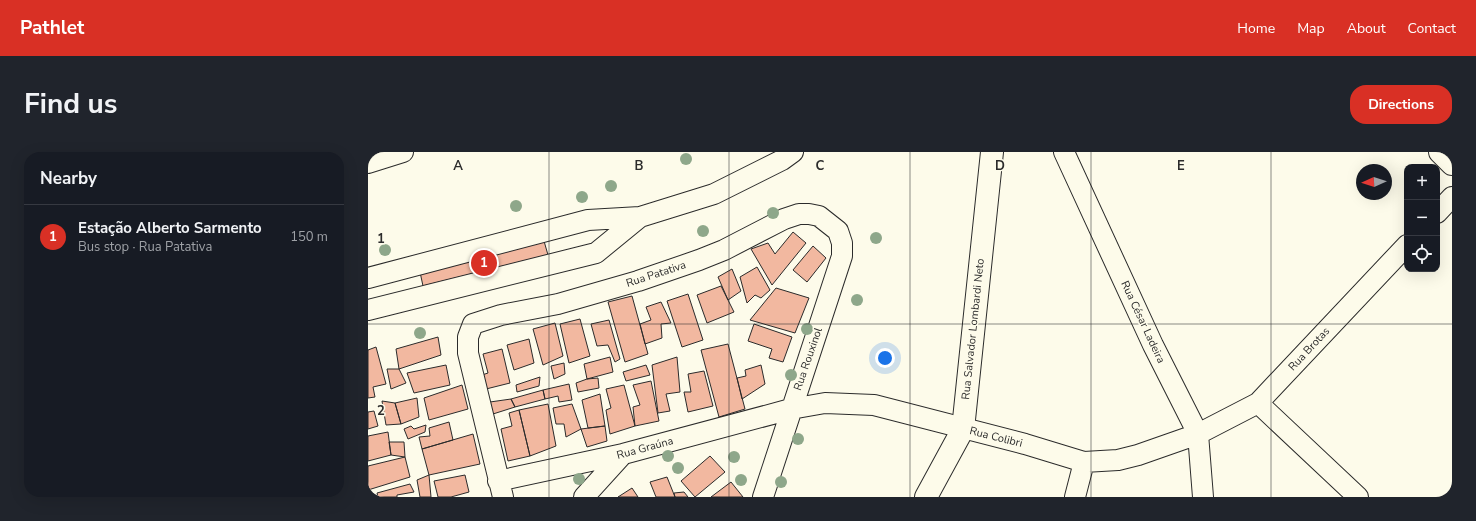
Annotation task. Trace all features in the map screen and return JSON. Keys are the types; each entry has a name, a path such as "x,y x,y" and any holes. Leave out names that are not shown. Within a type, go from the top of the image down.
{"main road":[{"name":"Rua Salvador Lombardi Neto","path":"926,497 962,429 992,152"},
{"path":"1440,152 1452,164"}],"street":[{"path":"368,163 403,152"},
{"path":"368,278 588,220 640,217 714,194 782,160 793,152"},
{"name":"Rua César Ladeira","path":"1064,152 1153,344 1198,434 1203,497"},
{"path":"1440,210 1452,197"},
{"name":"Rua Patativa","path":"501,489 468,353 469,331 471,326 475,323 501,315 566,302 638,281 724,250 784,219 798,214 819,216 829,223"},
{"path":"368,310 596,253 640,217"},
{"name":"Rua Rouxinol","path":"763,497 842,256 842,243 838,231 829,223"},
{"name":"Rua Brotas","path":"1198,434 1258,403 1404,248"},
{"name":"Rua Colibri","path":"791,409 825,403 874,405 962,429 1025,444 1084,462 1118,460 1138,455 1198,434"},
{"path":"1258,403 1358,497"},
{"name":"Rua Graúna","path":"501,489 623,454 791,409"},
{"path":"584,497 623,454"},
{"path":"1076,497 1084,462"}],"building":[{"path":"793,232 806,243 772,285 751,249 768,243 775,254"},
{"path":"544,241 548,255 423,286 420,272"},
{"path":"813,246 826,258 807,282 793,270"},
{"path":"757,267 770,290 761,298 755,295 747,303 740,277"},
{"path":"732,269 741,291 728,300 718,277"},
{"path":"721,286 734,312 707,323 697,295"},
{"path":"776,288 809,298 795,333 750,320"},
{"path":"688,294 703,340 682,347 667,301"},
{"path":"632,296 648,354 625,362 608,302"},
{"path":"661,302 671,323 661,324 662,338 645,344 640,324 651,320 646,307"},
{"path":"580,319 590,356 569,363 560,324"},
{"path":"609,320 620,359 615,362 608,345 597,346 591,324"},
{"path":"555,323 563,356 543,365 533,329"},
{"path":"754,324 792,337 783,362 769,358 772,349 748,341"},
{"path":"438,337 441,355 399,369 396,349"},
{"path":"529,339 534,363 514,370 507,345"},
{"path":"728,344 745,409 719,417 701,350"},
{"path":"376,347 386,384 373,387 375,397 368,398 368,350"},
{"path":"502,349 510,383 486,389 482,375 488,373 483,354"},
{"path":"610,357 613,372 587,379 584,364"},
{"path":"677,357 680,392 666,394 670,411 658,413 652,365"},
{"path":"564,363 565,374 554,379 551,366"},
{"path":"446,365 450,385 414,393 407,373"},
{"path":"646,365 650,375 626,381 623,372"},
{"path":"761,365 765,384 742,399 737,378 746,376 745,370"},
{"path":"387,369 399,369 406,383 391,389"},
{"path":"704,371 713,406 688,412 684,392 691,392 688,374"},
{"path":"540,377 539,386 517,392 516,385"},
{"path":"598,378 599,388 578,392 576,383 587,379"},
{"path":"651,381 659,421 635,426 633,407 640,405 633,385"},
{"path":"569,384 572,400 559,402 558,396 545,399 543,390"},
{"path":"462,385 468,409 429,420 424,398"},
{"path":"624,385 635,426 610,434 606,410 611,408 606,389"},
{"path":"543,390 545,399 515,407 511,399"},
{"path":"600,394 605,426 588,428 582,400"},
{"path":"417,398 419,417 401,424 395,403"},
{"path":"511,399 515,407 493,414 490,402"},
{"path":"382,401 395,403 401,424 386,425"},
{"path":"548,404 556,446 530,456 519,410"},
{"path":"572,404 581,429 566,437 564,424 556,424 553,408"},
{"path":"519,410 530,456 508,461 501,429 512,426 509,413"},
{"path":"374,411 378,426 368,429 368,412"},
{"path":"449,422 453,440 422,449 419,437 430,436 429,428"},
{"path":"426,425 425,432 408,439 404,429 411,426 414,429"},
{"path":"605,426 607,441 587,447 581,429"},
{"path":"388,432 391,455 368,461 368,436"},
{"path":"473,434 480,464 429,475 422,449"},
{"path":"389,442 404,442 405,457 391,455"},
{"path":"710,456 725,472 695,497 681,481"},
{"path":"405,457 410,477 368,490 368,466"},
{"path":"429,475 431,497 420,497 417,480"},
{"path":"465,475 469,492 451,497 438,497 434,481"},
{"path":"667,477 675,497 656,497 650,482"},
{"path":"731,482 743,497 711,497"},
{"path":"410,484 414,492 397,495 397,497 378,497 377,493"},
{"path":"632,488 638,497 618,497"},
{"path":"684,492 688,497 675,497 674,493"}],"place":[{"name":"Estação Alberto Sarmento","path":"484,263"}]}
